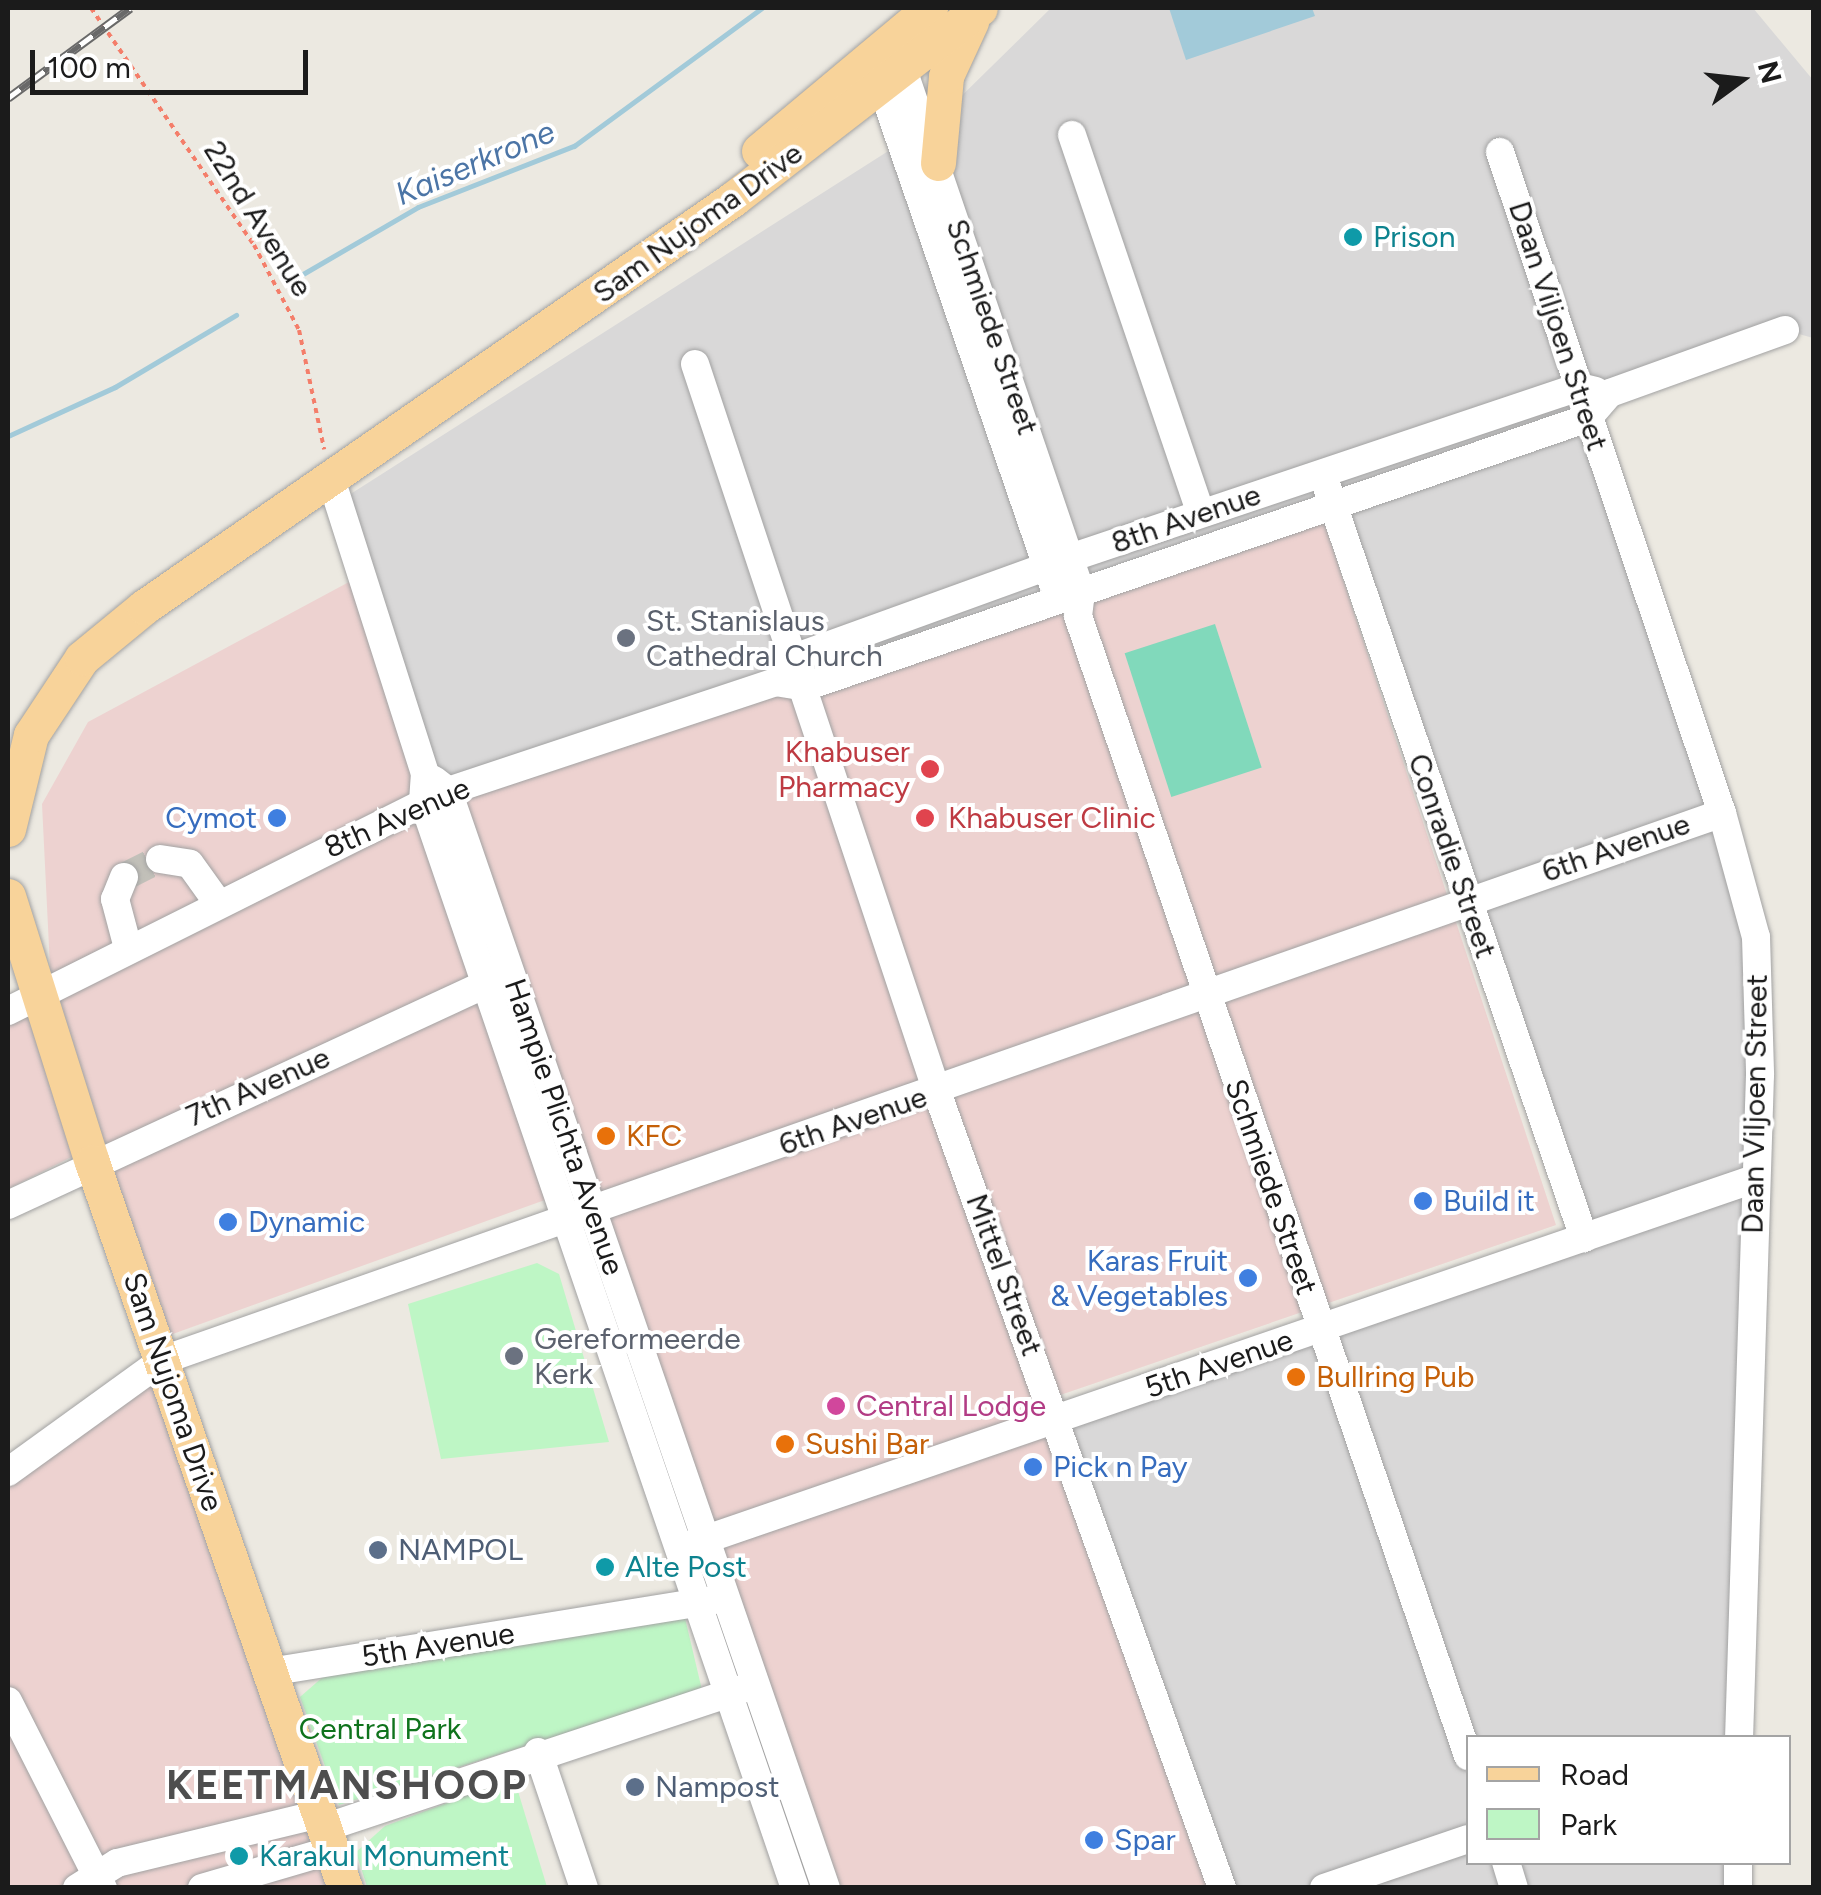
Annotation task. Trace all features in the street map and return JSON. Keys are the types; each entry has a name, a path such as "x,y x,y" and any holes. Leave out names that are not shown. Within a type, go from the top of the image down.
{"main road":[{"name":"Sam Nujoma Drive","path":"888,64 930,8"},
{"name":"Sam Nujoma Drive","path":"8,829 32,734 82,658 144,606 407,424 888,64 980,8"},
{"path":"938,163 946,76 980,8"},
{"name":"Sam Nujoma Drive","path":"8,896 22,1004 92,1162 164,1360 344,1888"}],"street":[{"name":"Schmiede Street","path":"888,64 938,163 1058,562"},
{"name":"Schmiede Street","path":"888,64 1466,1750"},
{"path":"1072,134 1201,514"},
{"name":"Daan Viljoen Street","path":"1500,152 1722,813 1756,937 1760,1075 1739,1735"},
{"name":"8th Avenue","path":"22,1004 432,788 774,682 805,687 1073,603 1334,505 1588,418 1610,393 1785,330"},
{"name":"Mittel Street","path":"694,364 805,687 937,1092 1222,1888"},
{"name":"8th Avenue","path":"794,658 1058,562 1579,387 1610,393"},
{"name":"Conradie Street","path":"1322,473 1584,1238"},
{"name":"Hampie Plichta Avenue","path":"331,479 432,788 694,1543 742,1689 795,1888"},
{"path":"774,682 794,658"},
{"name":"6th Avenue","path":"8,1472 164,1360 937,1092 1204,991 1466,899 1722,813"},
{"path":"160,859 190,864 218,903"},
{"path":"124,877 116,899 128,948"},
{"name":"7th Avenue","path":"8,1205 92,1162 499,978"},
{"name":"5th Avenue","path":"694,1543 1754,1179"},
{"name":"5th Avenue","path":"268,1672 713,1601"},
{"path":"218,1886 325,1830 538,1752 742,1689"},
{"name":"Hampie Plichta Avenue","path":"742,1689 826,1888"},
{"path":"8,1701 88,1885 117,1863 325,1830"},
{"path":"538,1752 584,1888"},
{"path":"1324,1888 1466,1840"}],"path":[{"name":"22nd Avenue","path":"92,8 254,245 299,330 331,479"}],"shaded area":[{"path":"1051,8 1753,8 1813,80 1813,338 1785,330 1589,418 1756,937 1739,1735 1466,1735 1466,1865 1738,1865 1738,1887 1222,1887 1057,1421 1584,1238 1334,505 448,791 425,773 338,502 937,120"},
{"path":"1320,510 1556,1225 1037,1403 1207,1887 841,1888 595,1182 170,1335 101,1142 8,1189 8,1011 51,988 42,804 88,722 362,575 424,800 1081,592"},
{"path":"163,1360 345,1887 8,1887 8,1472"}],"green space":[{"path":"1215,624 1262,768 1171,797 1125,653"},
{"path":"537,1263 559,1274 609,1442 441,1459 408,1304"},
{"name":"Central Park","path":"685,1618 702,1690 339,1805 300,1697 324,1676"},
{"path":"514,1778 547,1887 367,1887 356,1852 385,1826"}],"water":[{"path":"1169,8 1312,8 1315,16 1186,60"}],"waterway":[{"name":"Kaiserkrone","path":"296,278 418,207 574,146 762,8"},
{"name":"Kaiserkrone","path":"8,436 115,387 236,315"}],"tunnel":[{"path":"124,877 160,859"}],"railway":[{"path":"8,98 130,8"}],"place":[{"name":"Prison","path":"1353,237"},
{"name":"St. Stanislaus Cathedral Church","path":"626,638"},
{"name":"Khabuser Pharmacy","path":"930,769"},
{"name":"Cymot","path":"277,818"},
{"name":"Khabuser Clinic","path":"925,818"},
{"name":"KFC","path":"606,1136"},
{"name":"Build it","path":"1423,1201"},
{"name":"Dynamic","path":"228,1222"},
{"name":"Karas Fruit & Vegetables","path":"1248,1278"},
{"name":"Gereformeerde Kerk","path":"514,1356"},
{"name":"Bullring Pub","path":"1296,1377"},
{"name":"Central Lodge","path":"836,1406"},
{"name":"Sushi Bar","path":"785,1444"},
{"name":"Pick n Pay","path":"1033,1467"},
{"name":"NAMPOL","path":"378,1550"},
{"name":"Alte Post","path":"605,1567"},
{"name":"Nampost","path":"635,1787"},
{"name":"Spar","path":"1094,1840"},
{"name":"Karakul Monument","path":"239,1856"}],"district":[{"name":"KEETMANSHOOP","path":"347,1785"}]}
